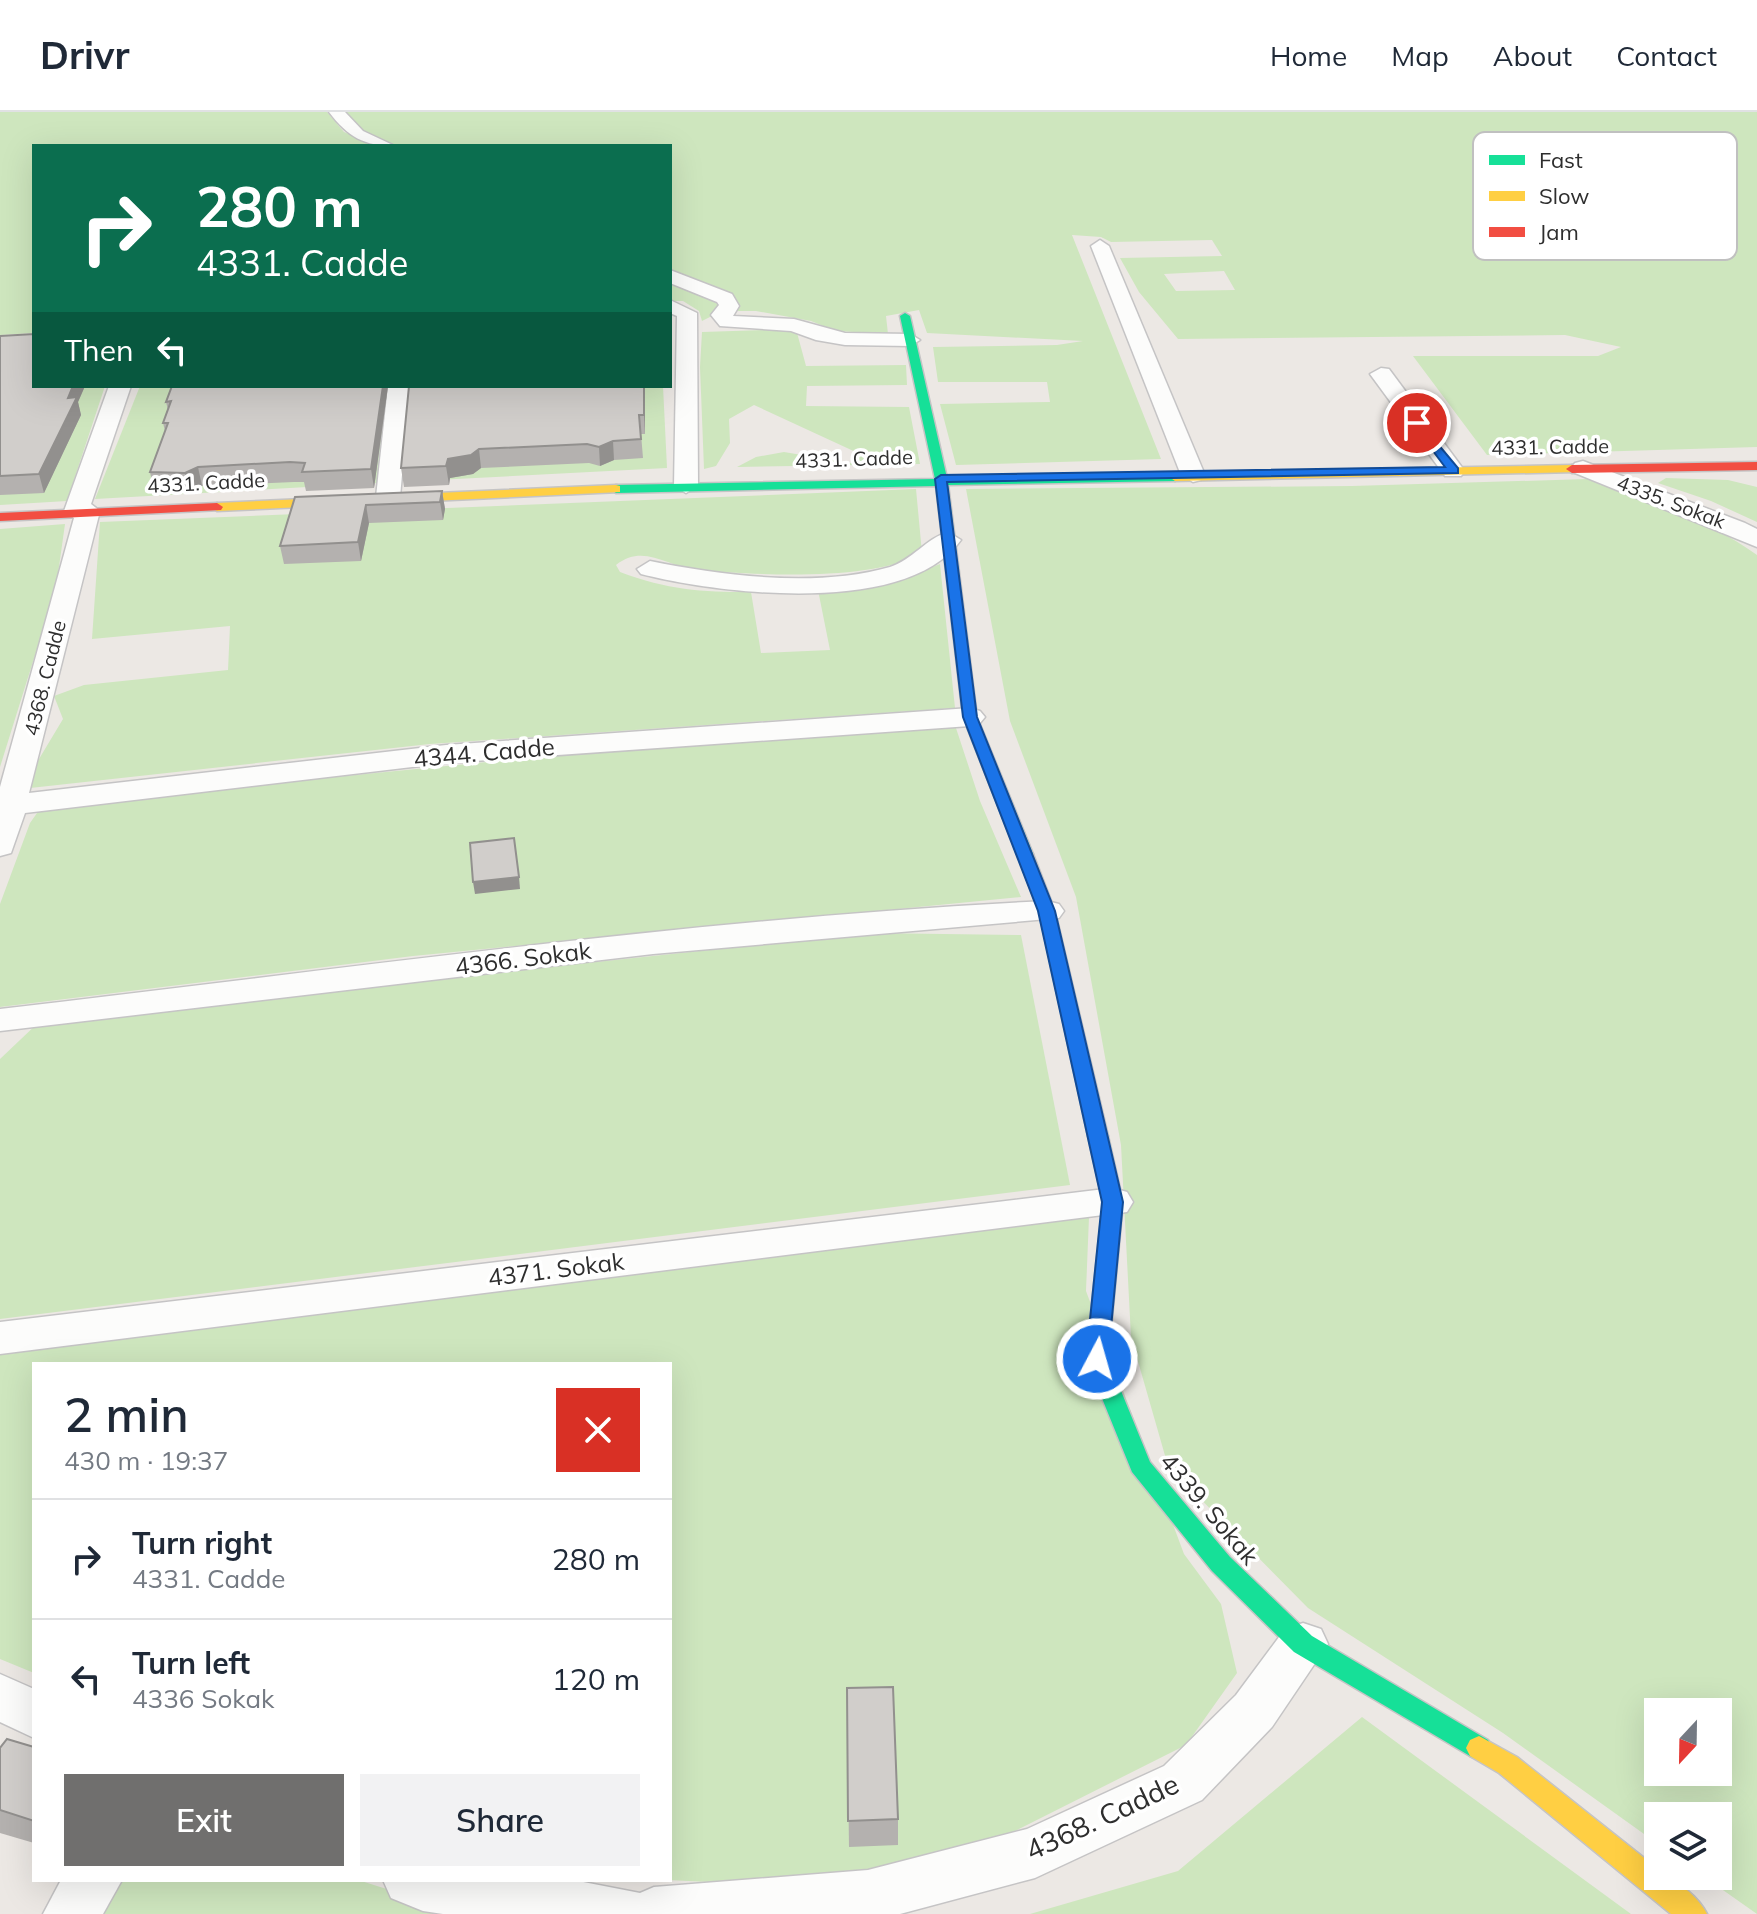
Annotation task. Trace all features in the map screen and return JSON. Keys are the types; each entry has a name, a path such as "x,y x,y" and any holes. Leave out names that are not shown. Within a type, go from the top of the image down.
{"street":[{"path":"337,112 348,128 383,144"},
{"path":"1100,246 1193,475"},
{"path":"672,277 725,298 729,306 721,315 727,322 794,325 823,336 845,339 910,340"},
{"path":"673,306 687,313 686,486"},
{"name":"4339. Sokak","path":"905,316 941,479 970,717 1047,911 1113,1202 1097,1359 1140,1466 1221,1564 1303,1644 1508,1765 1693,1914"},
{"path":"1381,374 1453,471"},
{"name":"4368. Cadde","path":"0,846 6,805 82,511 119,388"},
{"path":"388,497 399,388"},
{"name":"4331. Cadde","path":"0,517 388,497 686,486 1757,466"},
{"name":"4335. Sokak","path":"1583,468 1707,516 1757,539"},
{"path":"650,569 729,582 871,579 925,561 948,540"},
{"name":"4344. Cadde","path":"6,805 446,754 970,717"},
{"name":"4366. Sokak","path":"0,1020 684,941 928,917 1047,911"},
{"name":"4371. Sokak","path":"0,1338 1113,1202"},
{"name":"4368. Cadde","path":"416,1882 621,1913 868,1896 1035,1853 1183,1783 1254,1711 1303,1644"},
{"path":"0,1696 32,1714"},
{"path":"71,1914 93,1882"}],"green space":[{"path":"0,112 327,112 344,132 374,144 32,144 32,333 0,335"},
{"path":"343,112 1757,112 1757,447 1487,455 1413,356 1598,356 1621,347 1565,335 1178,339 1139,292 1120,258 1222,256 1212,240 1111,242 1101,237 1072,235 1161,459 956,465 940,404 1050,402 1047,382 938,382 933,347 1057,345 1083,341 927,333 919,310 886,316 888,334 836,331 811,321 756,311 735,311 736,299 672,272 672,144 388,144 368,139","holes":["1224,271 1235,290 1176,291 1164,274"]},
{"path":"672,283 721,302 712,316 702,321 699,311 683,301 672,301"},
{"path":"796,329 806,366 906,365 907,385 807,386 806,406 909,407 920,464 737,467 756,457 784,452 856,464 860,454 754,405 729,419 730,443 716,466 704,469 700,367 702,332"},
{"path":"0,348 32,384 32,388 104,388 67,501 0,505"},
{"path":"139,388 389,388 379,483 95,499"},
{"path":"423,388 663,388 667,468 417,481"},
{"path":"1666,478 1728,480 1757,487 1757,522 1711,501 1658,483"},
{"path":"1587,479 1697,520 1757,555 1757,1914 1723,1890 1732,1890 1732,1802 1644,1802 1644,1834 1503,1733 1308,1608 1168,1466 1131,1337 1121,1145 1076,897 1010,721 966,489 1352,486"},
{"path":"916,489 922,553 874,569 812,574 749,574 697,570 646,556 626,559 616,565 620,572 669,586 751,592 761,653 830,650 818,590 894,582 940,564 955,708 430,744 21,789 63,719 54,696 84,685 228,670 230,626 92,639 100,522"},
{"path":"65,524 56,588 0,767 0,529"},
{"path":"955,725 980,801 1021,897 413,956 0,1007 0,904 30,823 42,806 659,745"},
{"path":"869,933 1021,935 1070,1185 0,1319 0,1059 40,1021"},
{"path":"1089,1217 1086,1291 1184,1554 1221,1604 1237,1673 1186,1745 981,1848 788,1886 672,1880 672,1362 32,1362 32,1672 0,1659 0,1351"},
{"path":"1362,1717 1631,1914 1030,1914 1178,1871"},
{"path":"119,1882 364,1882 466,1914 98,1914"}],"building":[{"path":"32,334 32,388 72,388 68,398 77,397 39,474 0,476 0,336"},
{"path":"171,388 383,388 371,469 302,472 305,463 290,462 198,467 185,473 150,472 168,423 163,423 171,401 166,402"},
{"path":"409,388 644,388 644,415 639,415 641,439 613,441 599,447 587,444 479,449 471,455 448,459 446,466 401,468"},
{"path":"442,491 440,502 366,505 358,542 280,546 295,497"},
{"path":"514,838 519,877 473,882 470,843"},
{"path":"893,1687 898,1819 848,1821 847,1688"},
{"path":"7,1739 32,1746 32,1820 0,1810 0,1748"}],"traffic: fast":[{"path":"905,316 941,479 970,717 1025,854"},
{"path":"616,489 1175,477"},
{"path":"1098,1136 1113,1202 1097,1359 1140,1466 1221,1564 1303,1644 1479,1748"}],"traffic: slow":[{"path":"1175,477 1572,469"},
{"path":"217,507 616,489"},
{"path":"1025,854 1047,911 1098,1136"},
{"path":"1479,1748 1508,1765 1693,1914"}],"traffic: jam":[{"path":"1572,469 1757,466"},
{"path":"0,517 217,507"}],"route":[{"path":"1097,1359 1113,1202 1047,911 970,717 941,479 1453,471 1417,423"}]}
